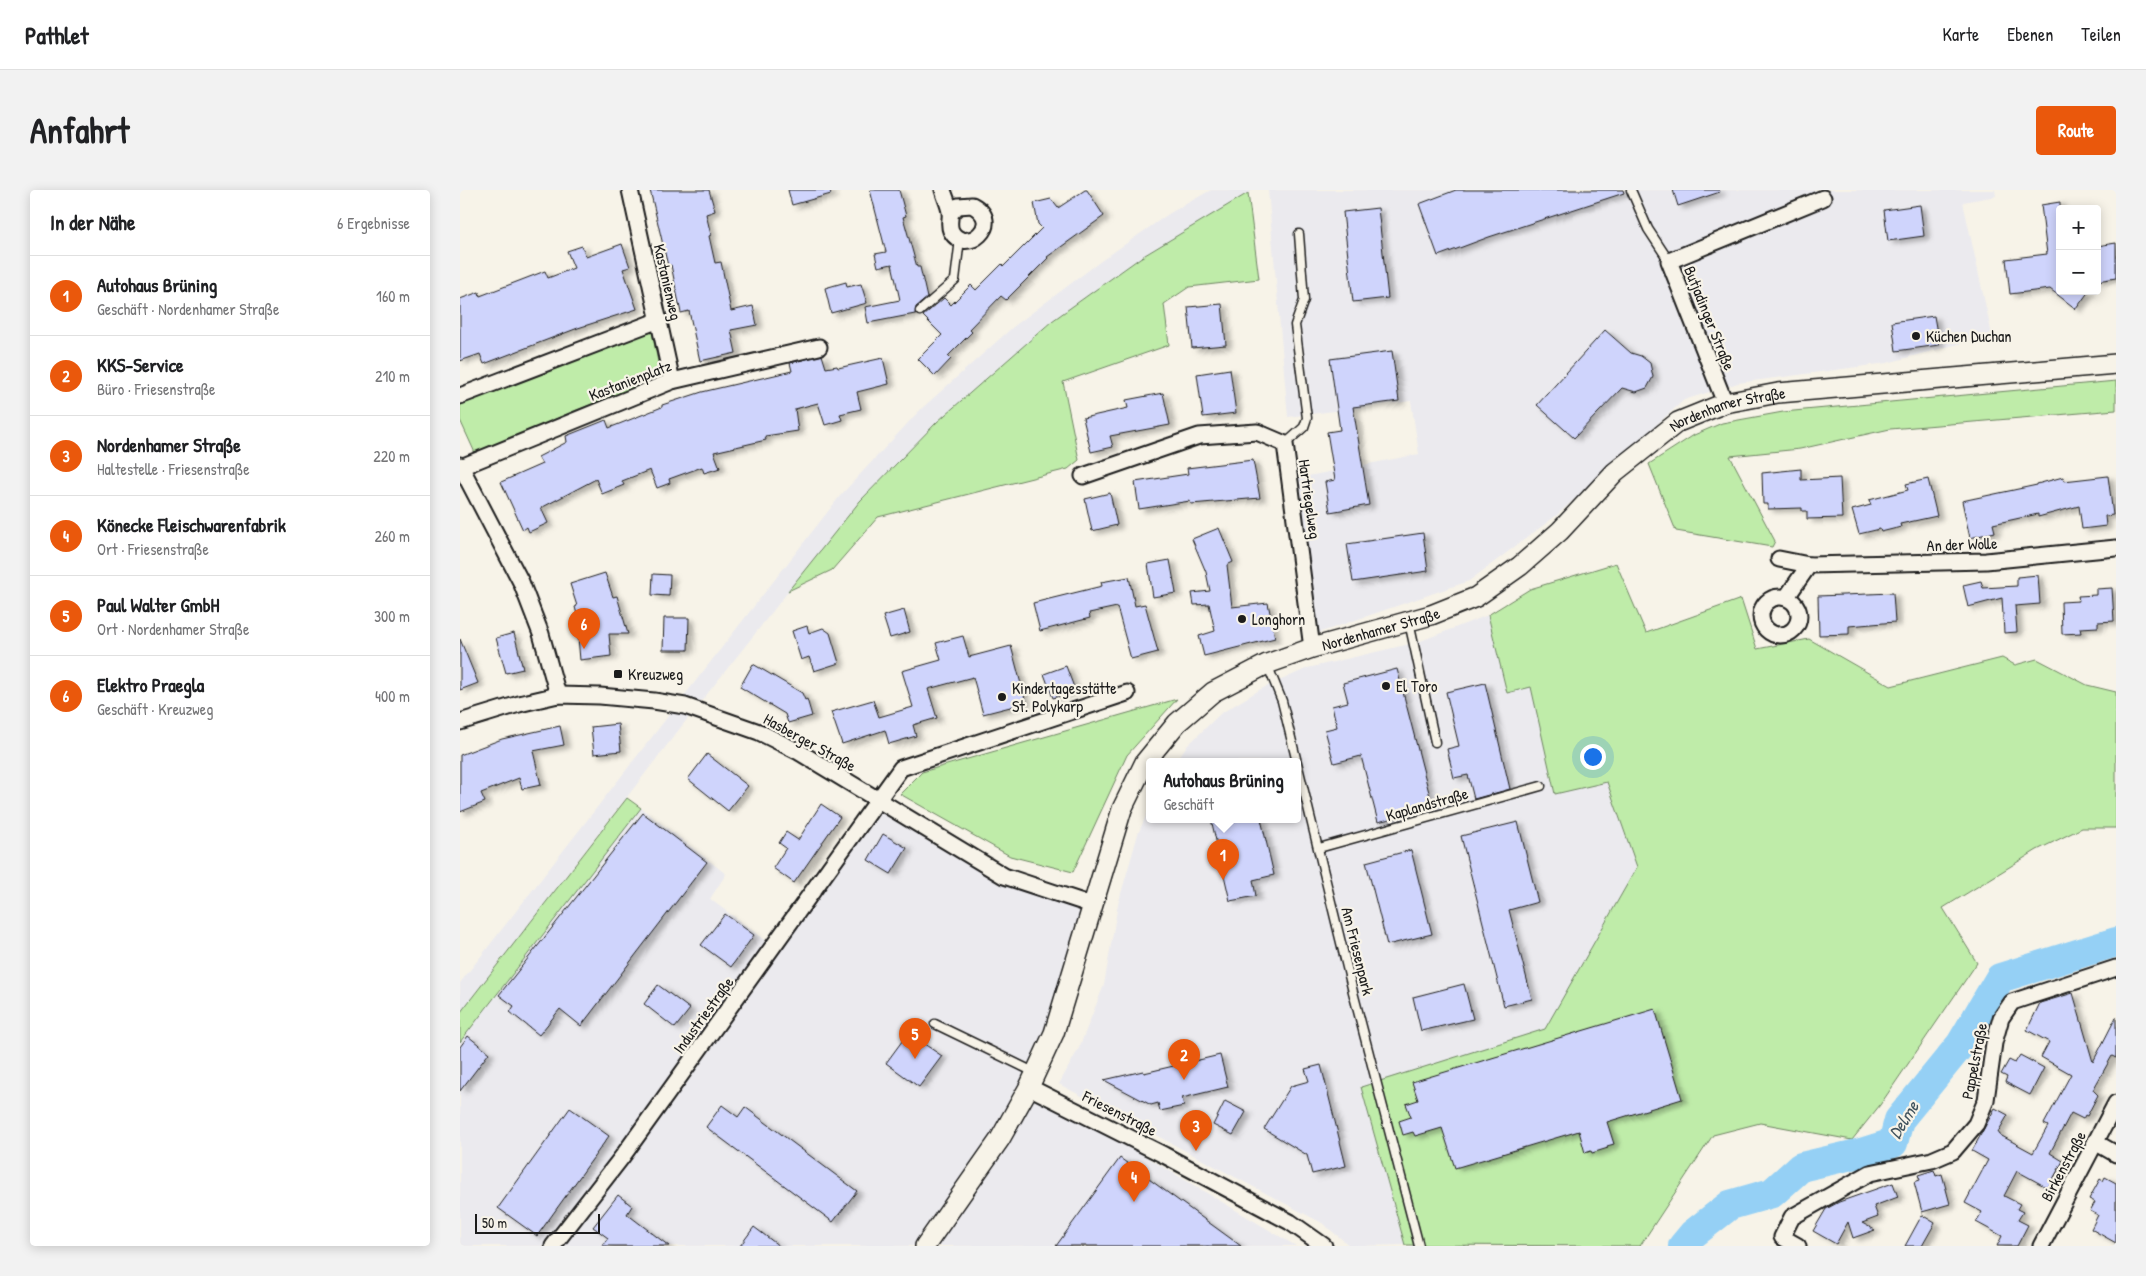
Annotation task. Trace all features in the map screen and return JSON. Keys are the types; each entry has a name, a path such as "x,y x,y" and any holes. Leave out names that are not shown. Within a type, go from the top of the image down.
{"street":[{"name":"Kastanienweg","path":"630,190 672,381"},
{"path":"943,190 950,214"},
{"name":"Butjadinger Straße","path":"1725,403 1669,261 1823,198"},
{"path":"969,204 978,208 984,217 985,224 981,234 974,239 960,239 950,229 948,221 950,214 958,206 969,204"},
{"path":"460,396 659,320"},
{"name":"Kastanienplatz","path":"460,466 672,381 819,348"},
{"name":"Nordenhamer Straße","path":"1148,758 1177,723 1213,692 1267,664 1312,648 1431,615 1476,597 1492,587 1560,531 1635,454 1678,422 1725,403 1778,392 2116,364"},
{"name":"Hartriegelweg","path":"1083,476 1200,436 1256,432 1285,444 1312,648"},
{"path":"460,466 521,582 541,634 558,695"},
{"name":"An der Wolle","path":"1779,559 1809,565 1986,561 2116,548"},
{"path":"1786,598 1809,565"},
{"path":"877,801 901,768 1127,693"},
{"name":"Hasberger Straße","path":"460,722 519,704 558,695 600,696 685,706 760,732 799,752 877,801 1004,876 1092,905"},
{"name":"Nordenhamer Straße","path":"925,1246 1000,1139 1032,1080 1054,1033 1122,809 1146,761"},
{"name":"Industriestraße","path":"553,1246 622,1157 877,801"},
{"name":"Pappelstraße","path":"1798,1246 1782,1237 1792,1217 1870,1173 1932,1160 1953,1151 1976,1124 1986,1100 1994,1043 2001,1018 2012,1002 2116,968"},
{"name":"Friesenstraße","path":"1032,1080 1164,1155 1290,1222 1324,1246"},
{"name":"Birkenstraße","path":"2041,1246 2116,1103"},
{"path":"2095,1142 2116,1154"}],"lane":[{"path":"1631,190 1648,229 1669,261"},
{"path":"1285,444 1304,427 1306,418 1295,325 1304,300 1299,234"},
{"path":"920,311 955,280 960,239"},
{"path":"1409,620 1435,742"},
{"name":"Am Friesenpark","path":"1267,664 1282,701 1296,758"},
{"name":"Am Friesenpark","path":"1301,776 1353,992 1419,1246"},
{"name":"Kaplandstraße","path":"1319,848 1541,786"},
{"path":"935,1024 1032,1080"}],"shaded area":[{"path":"1211,190 1253,190 1140,258 1052,321 937,422 860,501 681,727 460,1013 460,983 840,496 920,410 1013,327 1101,261 1170,213"},
{"path":"1268,190 1995,190 1996,196 1963,202 1992,335 1887,363 1738,383 1684,400 1557,515 1469,581 1318,633 1293,479 1419,454 1411,401 1288,417"},
{"path":"1488,615 1507,693 1531,686 1555,794 1607,782 1637,867 1545,1029 1361,1087 1405,1245 1350,1246 1322,1223 1059,1084 1079,1048 1104,985 1118,904 1138,834 1146,816 1146,823 1301,823 1301,758 1178,758 1186,747 1220,714 1261,689 1308,668 1418,642"},
{"path":"870,803 1014,885 1095,908 1032,1089 1296,1246 460,1246 460,1042 641,808 726,874 710,899 769,943"}],"green space":[{"path":"1248,193 1259,279 1189,287 1164,304 1169,345 1063,382 1079,460 1068,469 878,517 832,570 788,591 860,501 937,422 1052,321 1140,258"},
{"path":"652,332 661,377 569,413 476,455 460,420 460,402 583,354"},
{"path":"2116,381 2116,410 1890,429 1800,449 1730,456 1775,541 1772,547 1676,531 1649,464 1694,435 1722,423 1783,412"},
{"path":"1616,563 1646,633 1741,599 1757,649 1809,639 1891,686 2002,658 2015,665 2037,659 2087,685 2116,692 2116,828 2082,828 2037,850 1943,908 1977,963 1880,1105 1852,1140 1760,1123 1713,1135 1640,1246 1405,1245 1361,1087 1545,1029 1637,867 1607,782 1555,794 1531,687 1507,693 1488,615 1530,589"},
{"path":"1177,699 1127,755 1073,872 1010,856 900,794 922,772"},
{"path":"627,798 641,808 460,1042 460,1013"}],"building":[{"path":"650,190 709,190 715,211 706,214 711,235 709,236 715,263 721,262 731,311 753,306 757,325 731,330 736,353 700,361 689,311 681,313 671,265 668,266"},
{"path":"788,190 830,190 831,194 792,205"},
{"path":"870,190 899,190 906,216 903,217 917,267 920,267 927,298 916,307 915,314 868,323 865,307 900,300 892,264 878,267 875,254 886,252"},
{"path":"1087,190 1104,216 1047,257 1006,300 1001,296 969,329 972,332 948,356 951,359 935,376 918,359 942,335 923,316 944,298 951,305 971,285 976,290 1002,264 1004,266 1042,228 1038,224 1034,203 1051,199 1058,208"},
{"path":"1456,190 1623,190 1624,193 1489,237 1438,256 1419,204"},
{"path":"1673,190 1719,190 1720,192 1678,206"},
{"path":"2060,202 2060,205 2056,205 2056,294 2050,289 2010,294 2006,259 2047,254 2041,205"},
{"path":"1920,205 1924,236 1888,241 1884,210"},
{"path":"1378,208 1388,298 1353,302 1343,212"},
{"path":"2116,243 2116,278 2101,280 2101,245"},
{"path":"622,244 630,267 623,269 637,309 578,328 484,364 480,354 460,361 460,299 479,292 480,296 545,271 548,278 574,268 567,251 582,246 586,257"},
{"path":"846,282 847,287 861,284 867,303 831,313 825,288"},
{"path":"2058,295 2086,295 2076,309"},
{"path":"1222,304 1226,345 1192,348 1188,307"},
{"path":"1934,316 1939,345 1896,351 1892,322"},
{"path":"1605,330 1631,353 1641,356 1650,363 1653,377 1647,388 1636,392 1622,388 1574,438 1537,405"},
{"path":"1392,351 1399,401 1353,407 1369,505 1330,512 1325,482 1335,480 1327,432 1340,430 1330,359"},
{"path":"822,355 826,368 837,366 838,368 883,358 889,384 857,392 861,409 840,414 842,420 825,425 818,403 795,409 798,431 765,436 766,440 714,452 720,468 704,473 702,467 669,479 670,483 657,488 650,470 622,481 624,485 602,494 596,479 541,508 548,523 529,532 527,527 523,530 501,482 542,464 538,457 567,442 566,436 606,420 609,428 662,407 662,405 702,392 792,371 790,363"},
{"path":"1230,369 1236,413 1203,417 1197,374"},
{"path":"1163,393 1170,425 1110,436 1113,447 1091,452 1083,418 1128,408 1126,400"},
{"path":"1253,460 1260,498 1191,504 1190,501 1139,509 1135,482 1188,474 1187,468"},
{"path":"1801,469 1801,480 1840,478 1842,518 1807,519 1807,511 1802,511 1802,508 1768,509 1768,504 1763,504 1762,473"},
{"path":"2108,476 2113,515 2105,516 2106,526 2082,529 2079,506 2038,517 2038,514 1993,524 1995,532 1970,538 1962,501 2037,485 2063,477 2064,481"},
{"path":"1928,479 1937,516 1900,524 1901,527 1881,532 1880,529 1859,534 1852,510 1871,505 1869,500 1908,490 1906,484"},
{"path":"1110,493 1117,525 1092,531 1085,499"},
{"name":"Longhorn","path":"1219,528 1233,562 1227,565 1232,607 1268,603 1275,638 1204,656 1199,636 1215,631 1209,604 1194,605 1192,593 1210,591 1206,572 1192,539"},
{"path":"1423,533 1428,571 1353,582 1347,544"},
{"path":"1170,560 1176,593 1153,597 1148,564"},
{"path":"605,573 613,597 617,596 628,634 609,634 611,656 580,660 578,637 583,636 570,584"},
{"path":"653,574 670,575 669,596 652,595"},
{"path":"2038,575 2040,604 2015,606 2017,632 2004,633 2002,598 1968,607 1963,585 1981,581 1983,588 2017,586 2017,577"},
{"path":"1129,577 1135,606 1145,604 1158,652 1131,659 1117,607 1089,613 1090,618 1040,631 1033,603 1102,586 1101,582"},
{"path":"2112,588 2114,621 2098,622 2098,627 2080,628 2081,633 2062,634 2061,602 2079,601 2078,596 2096,595 2096,589"},
{"path":"1893,593 1895,622 1849,626 1849,634 1819,635 1818,596"},
{"path":"904,610 910,632 890,638 883,616"},
{"path":"664,618 689,618 688,650 663,650"},
{"path":"807,626 809,633 823,628 830,633 839,663 814,671 809,657 801,660 792,631"},
{"path":"514,633 523,669 506,673 496,638"},
{"path":"963,636 969,657 1011,646 1026,703 983,714 973,677 928,689 937,718 913,725 916,736 889,744 885,730 842,744 831,712 873,700 879,717 913,707 902,671 941,660 936,643"},
{"path":"460,639 478,683 460,690"},
{"path":"753,664 802,693 805,700 807,699 812,716 788,723 785,714 740,687"},
{"path":"1066,666 1075,690 1053,698 1044,674"},
{"path":"1397,669 1433,808 1378,822 1361,756 1334,763 1325,730 1337,727 1332,706 1348,702 1343,683"},
{"path":"1485,683 1510,789 1474,799 1468,775 1454,778 1447,749 1459,746 1446,692"},
{"path":"618,724 621,751 594,754 591,727"},
{"path":"560,726 564,745 533,751 541,785 522,789 519,778 481,793 485,802 460,812 460,755 502,739"},
{"path":"707,754 748,786 728,811 688,779"},
{"path":"821,804 840,817 794,883 773,868 786,848 779,843 786,832 798,840"},
{"path":"643,813 707,862 581,1026 560,1009 539,1035 510,1012 514,1006 499,995"},
{"path":"1518,822 1538,902 1509,910 1532,999 1504,1006 1461,836"},
{"path":"1212,823 1262,823 1274,875 1253,880 1256,896 1230,901"},
{"path":"883,834 907,848 891,874 868,860"},
{"path":"1411,850 1432,934 1387,945 1366,862"},
{"path":"725,914 754,935 731,967 701,945"},
{"path":"1464,984 1473,1019 1421,1031 1413,997"},
{"path":"658,985 690,1009 675,1028 644,1004"},
{"path":"2073,993 2093,1062 2116,1017 2116,1058 2112,1056 2093,1090 2098,1095 2087,1116 2085,1115 2083,1119 2071,1113 2050,1153 2063,1161 2048,1188 2017,1171 2004,1196 2020,1204 2017,1209 2023,1212 2018,1220 2028,1225 2017,1246 1997,1246 2002,1236 1976,1222 1982,1212 1965,1203 1988,1160 1972,1151 1995,1108 2008,1115 1998,1132 2000,1135 2033,1153 2048,1126 2044,1124 2071,1074 2041,1057 2049,1042 2027,1030 2040,1003"},
{"path":"1655,1009 1682,1099 1607,1122 1614,1144 1607,1146 1608,1148 1585,1153 1579,1131 1455,1168 1442,1128 1415,1136 1413,1132 1403,1135 1399,1121 1411,1117 1406,1104 1418,1100 1412,1082"},
{"path":"908,1033 942,1056 919,1087 886,1063"},
{"path":"468,1036 489,1053 460,1091 460,1047"},
{"path":"1220,1055 1228,1087 1182,1098 1184,1106 1160,1111 1158,1103 1151,1105 1104,1080 1143,1071 1144,1073"},
{"path":"2020,1055 2044,1068 2030,1095 2005,1082 2007,1077 2001,1074 2009,1060 2015,1063"},
{"path":"1321,1065 1346,1166 1312,1174 1307,1155 1264,1129 1291,1086 1309,1081 1305,1069"},
{"path":"1225,1101 1246,1112 1233,1135 1213,1125"},
{"path":"722,1105 738,1117 745,1107 857,1191 833,1222 706,1127"},
{"path":"570,1108 609,1136 537,1236 498,1208"},
{"path":"1120,1158 1241,1246 1056,1246"},
{"path":"1934,1170 1936,1176 1942,1174 1950,1204 1922,1212 1914,1182 1920,1180 1918,1175"},
{"path":"2105,1177 2116,1183 2116,1243 2091,1229 2098,1215 2090,1211 2095,1202 2089,1199 2100,1179 2103,1181"},
{"path":"1893,1183 1898,1197 1874,1206 1878,1217 1862,1223 1875,1230 1853,1238 1848,1222 1836,1244 1813,1231 1826,1209 1839,1202"},
{"path":"618,1195 632,1206 627,1214 669,1246 602,1246 608,1238 593,1227"},
{"path":"1922,1215 1935,1223 1922,1246 1905,1246"},
{"path":"754,1227 779,1246 740,1246"}],"waterway":[{"name":"Delme","path":"1683,1246 1693,1234 1730,1205 1772,1193 1801,1167 1861,1153 1893,1143 1899,1120 1961,1044 2000,978 2116,942"}],"place":[{"name":"Küchen Duchan","path":"1916,336"},
{"name":"Longhorn","path":"1242,619"},
{"name":"Elektro Praegla","path":"584,649"},
{"name":"Kreuzweg","path":"618,674"},
{"name":"El Toro","path":"1386,686"},
{"name":"Kindertagesstätte St. Polykarp","path":"1002,697"},
{"name":"Autohaus Brüning","path":"1223,880"},
{"name":"Paul Walter GmbH","path":"915,1059"},
{"name":"KKS-Service","path":"1184,1080"},
{"name":"Nordenhamer Straße","path":"1196,1151"},
{"name":"Könecke Fleischwarenfabrik","path":"1134,1202"}]}
